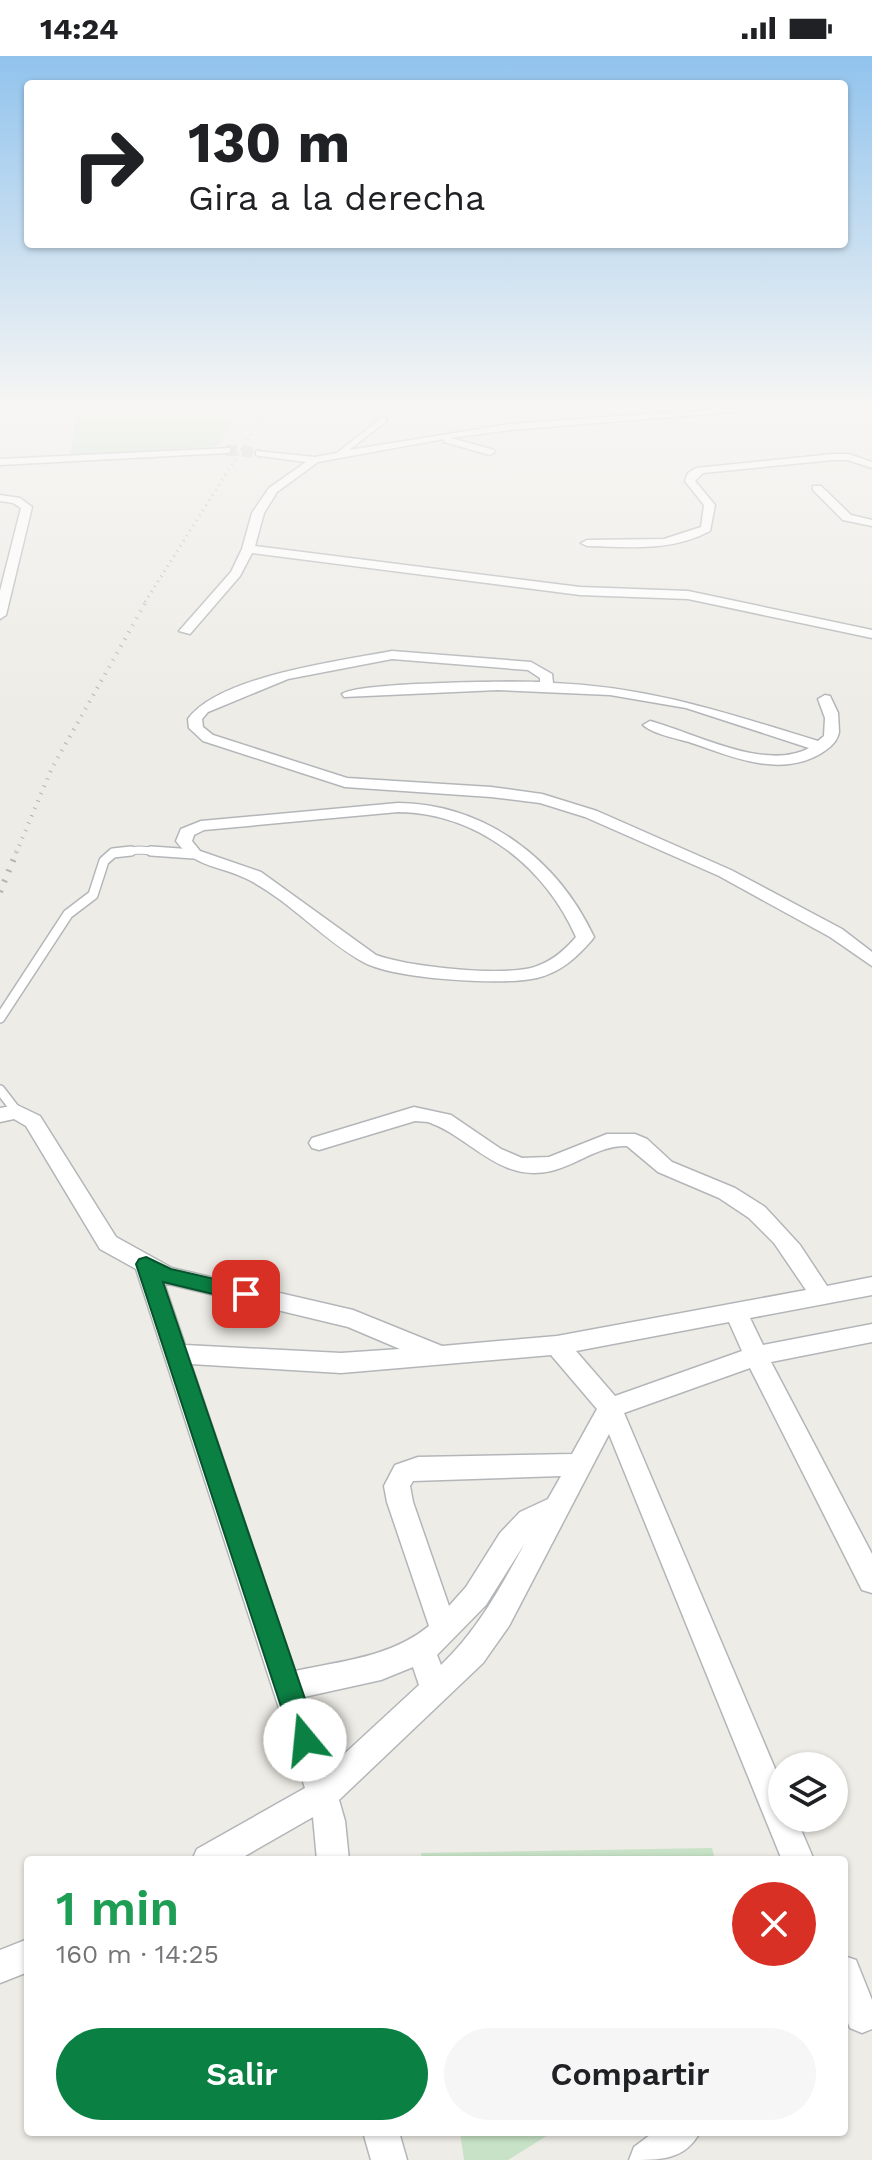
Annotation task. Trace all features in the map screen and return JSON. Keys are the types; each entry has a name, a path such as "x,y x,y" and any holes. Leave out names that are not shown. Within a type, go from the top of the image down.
{"street":[{"path":"0,615 27,507"},
{"path":"185,631 224,590 248,549 262,507"},
{"path":"587,543 644,543 697,535 706,529 710,507"},
{"path":"834,507 844,518 857,523 872,523"},
{"path":"248,549 580,591 688,595 872,634"},
{"path":"546,688 547,677 531,666 392,655 285,676 232,695 203,709 195,719 196,728 208,738 345,782 491,792 542,799 591,814 725,873 836,933 872,961"},
{"path":"349,694 461,687 546,688 650,696 822,747"},
{"path":"650,725 774,761 795,759 822,747 831,738 834,726 825,699"},
{"path":"420,809 431,789"},
{"path":"359,809 420,809 469,823 520,849 555,880 577,916 585,937 567,958 534,973 483,975 395,968 370,959 255,876 194,854 184,841 187,832 201,826 359,809"},
{"path":"319,1143 414,1114 430,1113 443,1118 505,1161 523,1166 562,1163 604,1142 623,1138 639,1143 662,1164 679,1174 726,1192 744,1203 781,1234 801,1260 821,1295"},
{"path":"9,1114 33,1121 108,1243 166,1275 353,1319 440,1356"},
{"path":"146,1264 288,1686 330,1821 333,1856"},
{"path":"176,1354 341,1363 557,1345 872,1286"},
{"path":"736,1312 872,1581"},
{"path":"215,1856 322,1795 473,1654 499,1617 511,1566 509,1541 529,1520 560,1506 610,1408 756,1356 872,1333"},
{"path":"557,1345 610,1408 796,1856"},
{"path":"444,1631 400,1502 397,1486 404,1473 418,1468 582,1465"},
{"path":"288,1686 381,1667 421,1650 511,1566"},
{"path":"421,1650 435,1690"},
{"path":"0,1967 24,1957"},
{"path":"848,1985 859,2019"},
{"path":"382,2136 389,2160"},
{"path":"647,2160 677,2136"}],"lane":[{"path":"0,1018 68,914 93,895 104,861 113,853 125,850 194,854"},
{"path":"0,1090 9,1114"}],"green space":[{"path":"712,1848 714,1856 421,1856 421,1853"},
{"path":"461,2136 547,2136 508,2160 464,2160"}],"railway":[{"path":"145,602 205,507"},
{"path":"16,853 52,768 147,600"},
{"path":"0,892 17,851"}],"route":[{"path":"246,1294 166,1275 146,1264 305,1740"}]}
